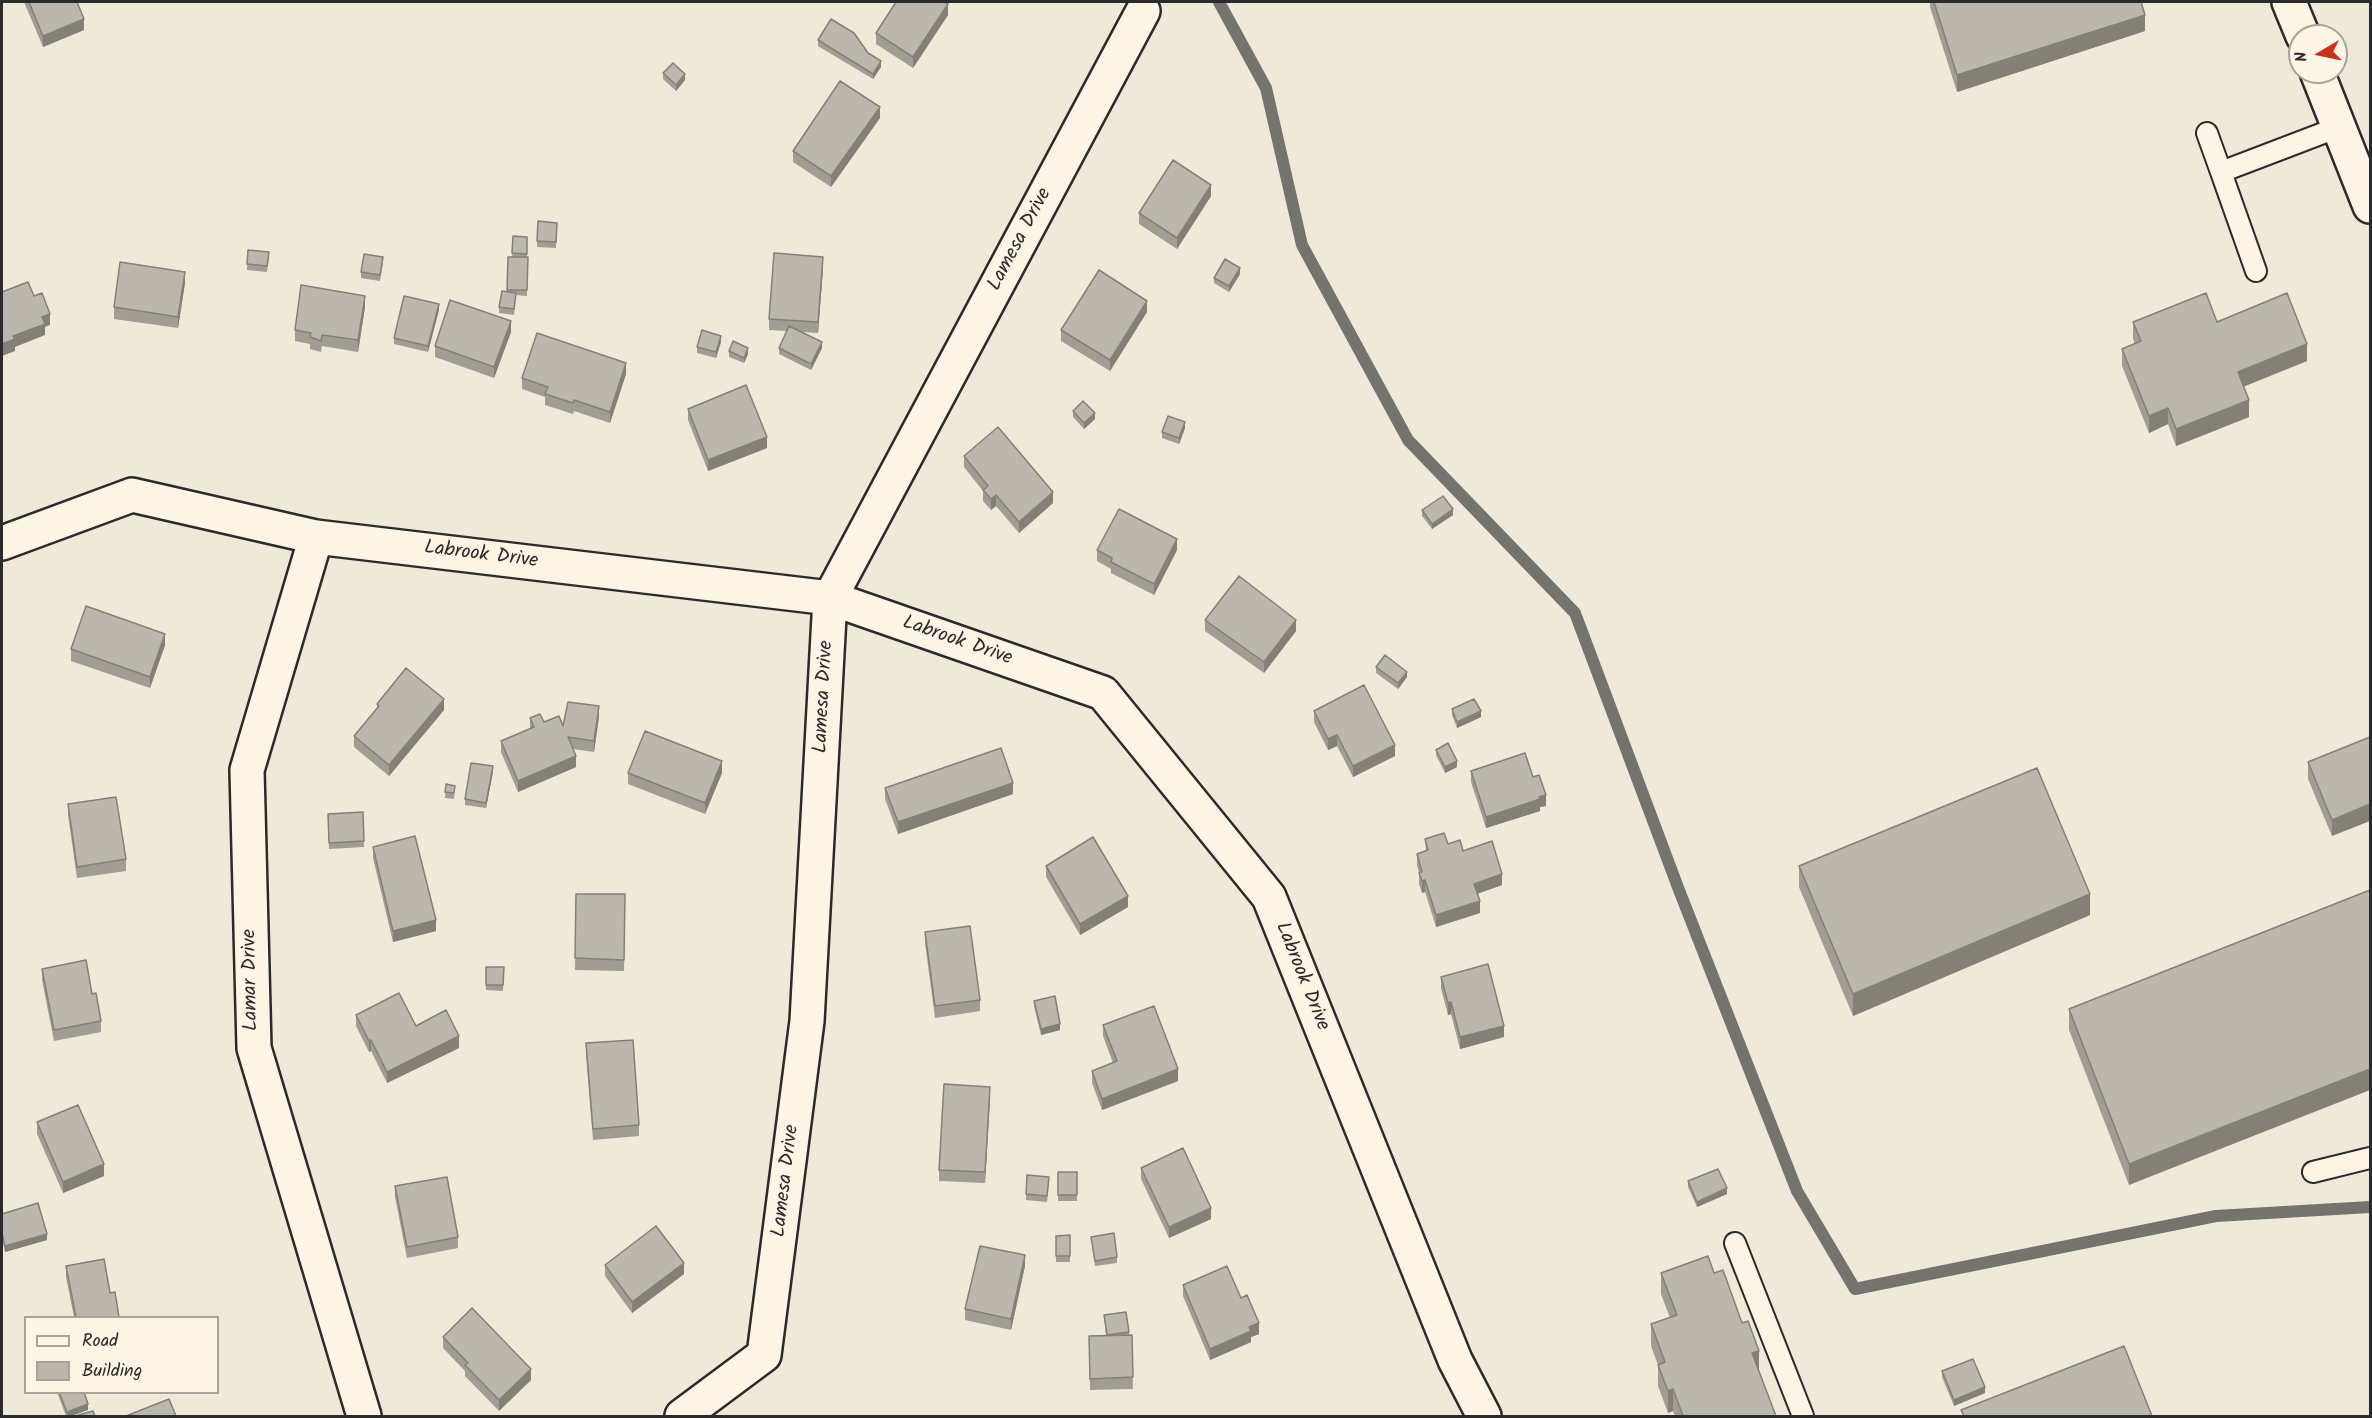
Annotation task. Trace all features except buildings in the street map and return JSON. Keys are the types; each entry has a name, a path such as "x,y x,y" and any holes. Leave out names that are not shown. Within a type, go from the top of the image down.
{"street":[{"path":"2289,2 2298,24"},
{"name":"Lamesa Drive","path":"682,1416 764,1355 807,1021 830,598 1143,11"},
{"path":"2322,84 2370,206"},
{"name":"Labrook Drive","path":"2,543 132,495 316,537 830,598 1103,693 1269,897 1455,1360 1484,1416"},
{"name":"Lamar Drive","path":"316,537 247,770 254,1048 364,1416"}],"lane":[{"path":"2221,172 2339,127"},
{"path":"2207,132 2256,271"},
{"path":"2313,1173 2370,1158"},
{"path":"1735,1243 1803,1416"}],"waterway":[{"path":"1219,2 1266,88 1302,245 1408,440 1575,613 1679,890 1797,1191 1855,1289 2216,1216 2370,1207"}]}
